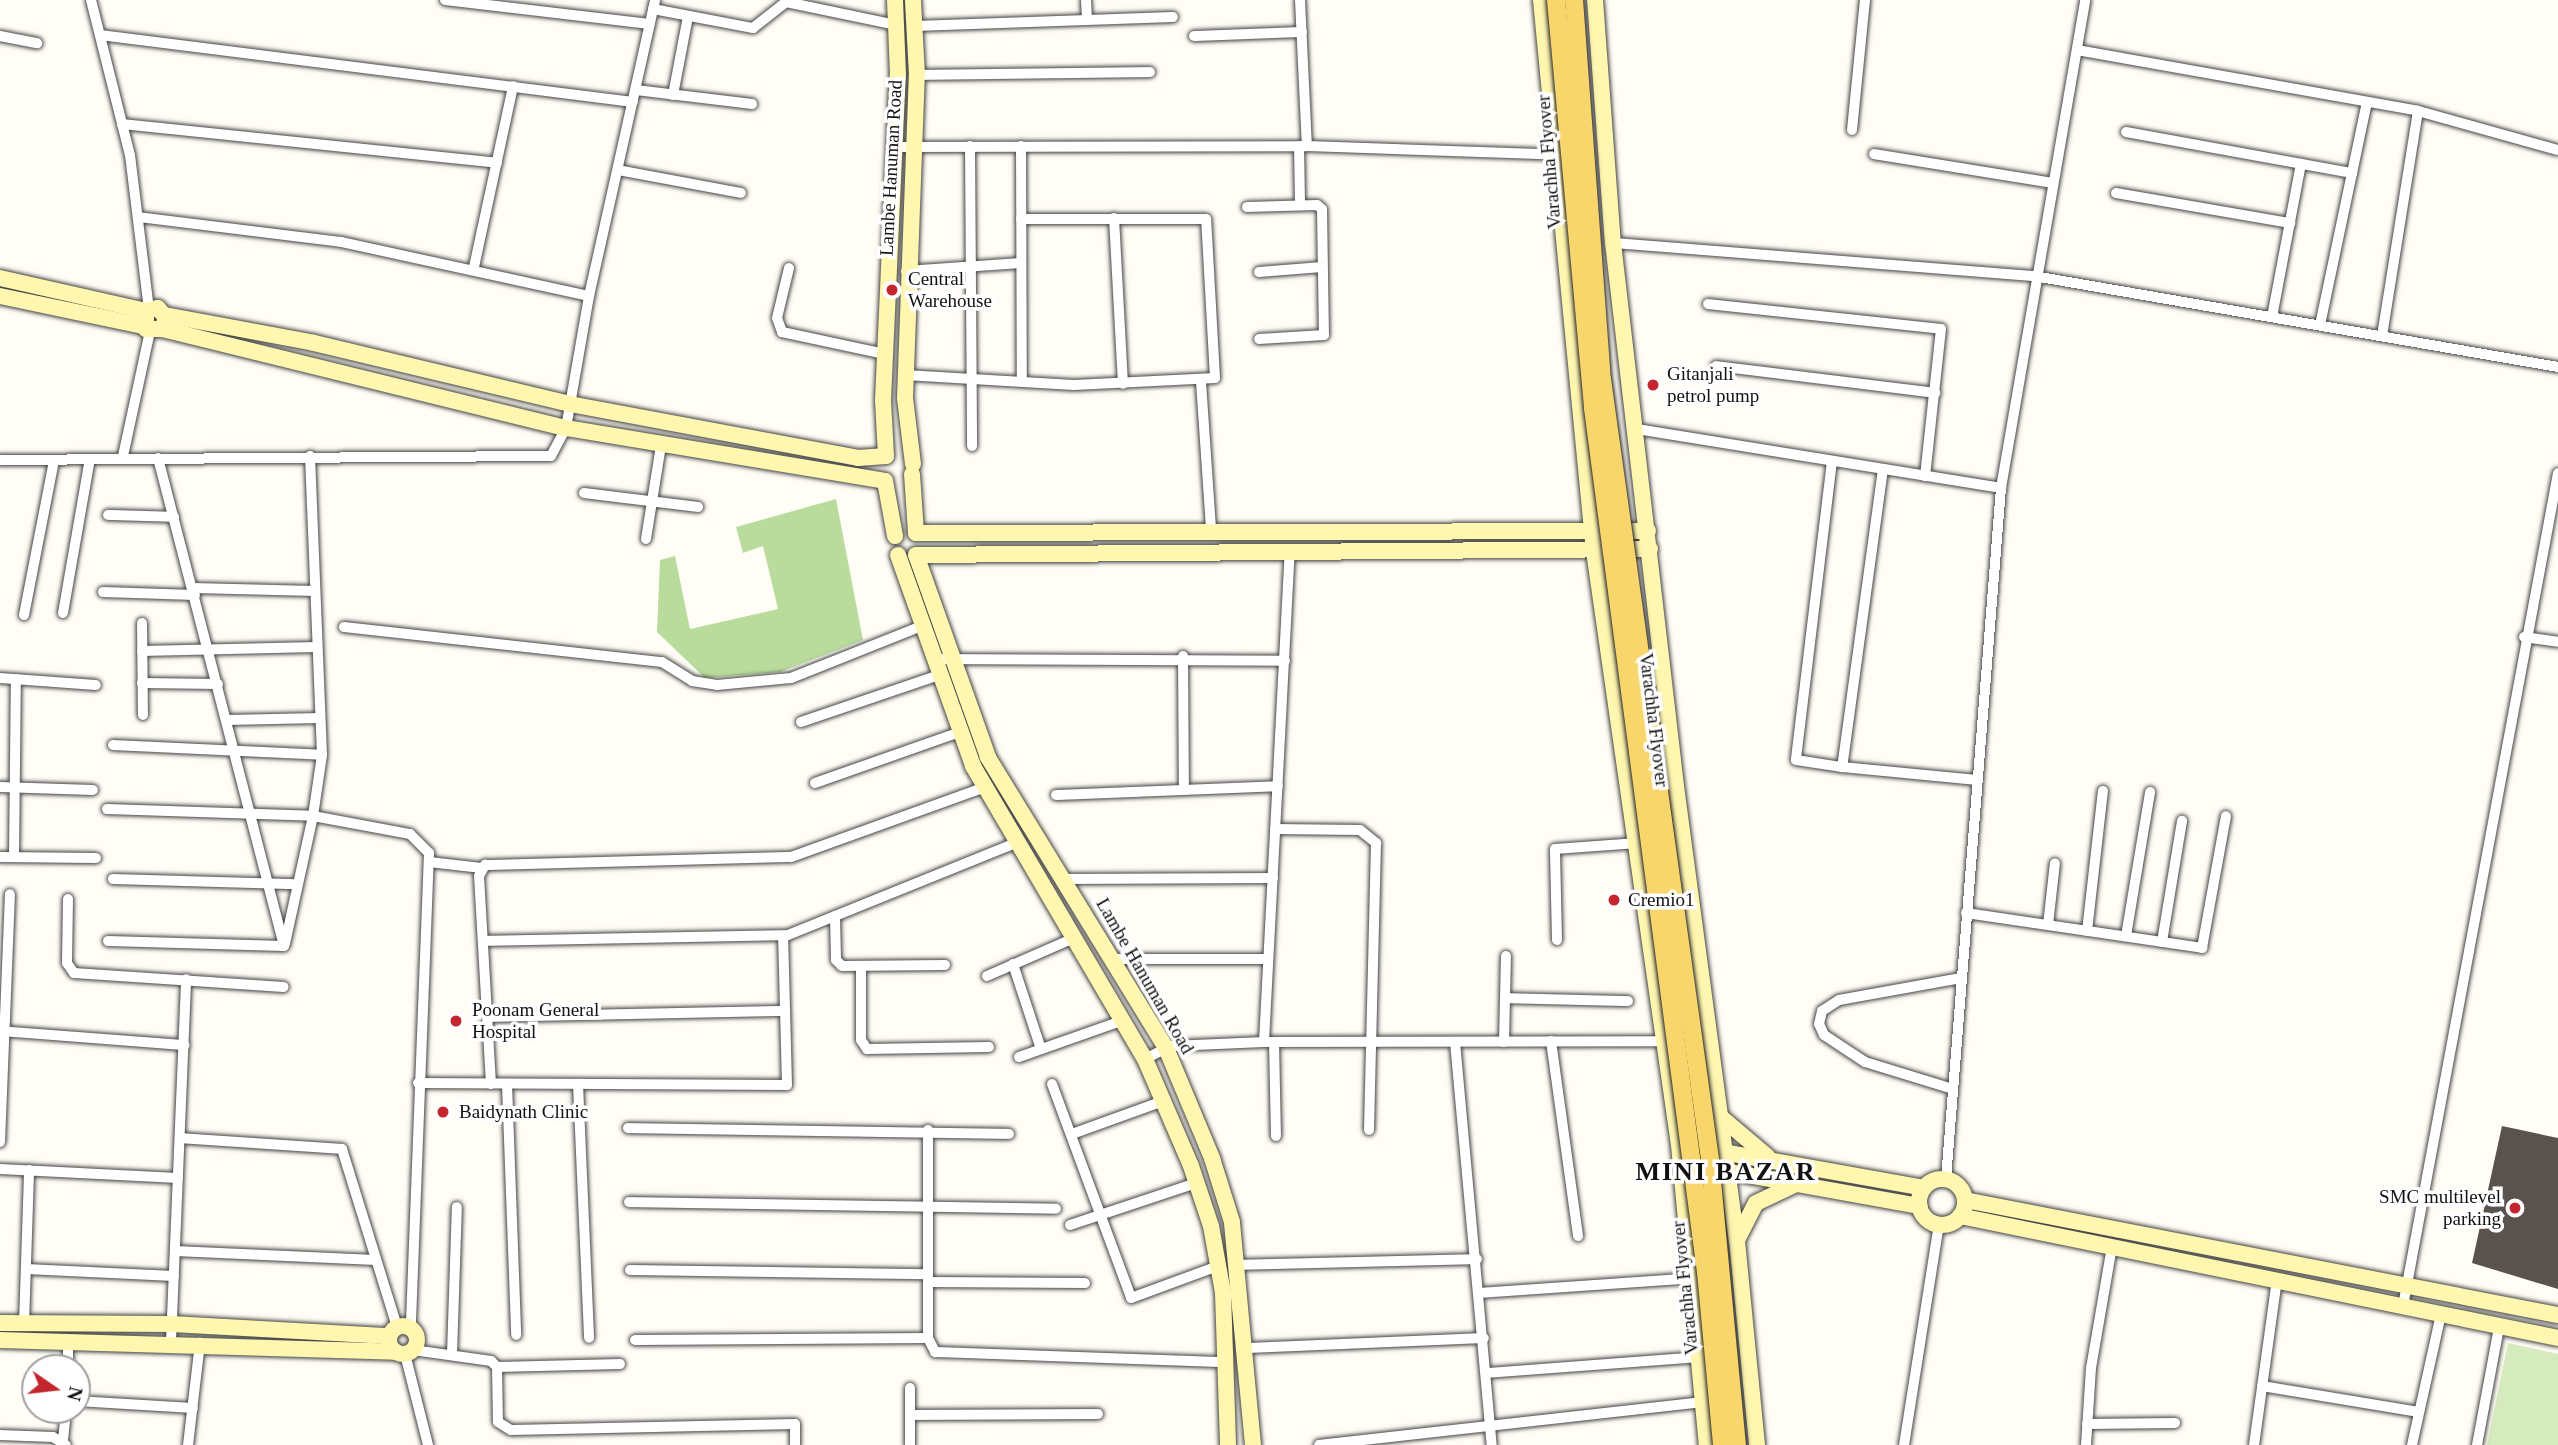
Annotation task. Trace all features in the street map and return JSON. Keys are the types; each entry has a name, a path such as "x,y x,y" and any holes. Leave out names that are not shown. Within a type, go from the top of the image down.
{"main road":[{"name":"Varachha Flyover","path":"1556,0 1593,408 1706,1272 1722,1445"},
{"name":"Varachha Flyover","path":"1574,0 1601,372 1710,1160 1737,1445"}],"street":[{"path":"91,0 122,124 153,320 123,456"},
{"path":"445,0 650,24"},
{"path":"895,0 898,75 885,354 886,456 880,471 886,481 898,555 960,732 985,787 1145,1059 1196,1183 1218,1266 1228,1363 1228,1445"},
{"name":"Lambe Hanuman Road","path":"913,0 917,75 906,271 905,375 916,533"},
{"path":"1086,0 1087,20"},
{"path":"1300,0 1303,146 1300,205"},
{"path":"1541,0 1594,551 1638,843 1679,1145 1694,1278 1706,1445"},
{"path":"1595,0 1613,243 1729,1171 1757,1445"},
{"path":"1852,130 1865,0"},
{"path":"1946,1180 2001,488 2034,276 2085,0"},
{"path":"0,460 123,456 310,456 537,460 559,449 566,428 589,296 654,5 688,16 753,28 786,2 896,25"},
{"path":"673,95 688,16"},
{"path":"915,26 1173,17"},
{"path":"1194,36 1302,32"},
{"path":"100,35 513,86 635,96 673,95 752,104"},
{"path":"0,36 37,43"},
{"path":"2077,50 2418,111 2558,150"},
{"path":"898,75 1150,72"},
{"path":"474,267 513,86"},
{"path":"2320,325 2367,102"},
{"path":"2382,336 2418,111"},
{"path":"122,124 497,163"},
{"path":"2126,132 2352,173"},
{"path":"970,146 972,446"},
{"path":"1021,146 1022,382"},
{"path":"895,147 1303,146 1556,155 1607,151"},
{"path":"1874,154 2053,183"},
{"path":"2272,317 2301,164"},
{"path":"618,170 741,193"},
{"path":"2116,192 2290,223"},
{"path":"1247,207 1321,207 1324,335 1259,339"},
{"path":"138,217 341,242 474,267 589,296"},
{"path":"905,375 1022,382 1123,384 1201,382 1216,373 1208,223 1201,217 1021,219"},
{"path":"1114,218 1123,384"},
{"path":"1613,243 2034,276 2558,367"},
{"path":"906,271 1021,263"},
{"path":"1259,272 1322,267"},
{"path":"789,268 777,318 782,332 885,354"},
{"path":"0,278 153,320 566,428 901,485 912,469 901,453 858,458 570,404 314,343 153,320 0,296"},
{"path":"1708,304 1941,329 1925,475"},
{"path":"1716,366 1935,393"},
{"path":"1201,382 1211,530"},
{"path":"1637,429 2001,488"},
{"path":"646,539 661,445"},
{"path":"284,946 313,816 322,755 310,456"},
{"path":"158,458 284,946"},
{"path":"63,613 90,459"},
{"path":"24,615 54,460"},
{"path":"1832,461 1797,760 1977,780"},
{"path":"1842,767 1883,469"},
{"path":"2403,1306 2524,637 2558,472"},
{"path":"584,493 698,507"},
{"path":"108,515 174,517"},
{"path":"895,536 903,530 916,533 1211,530 1648,531"},
{"path":"916,533 921,544 916,555"},
{"path":"898,555 1650,549"},
{"path":"1276,1136 1269,1042 1268,959 1290,553"},
{"name":"Lambe Hanuman Road","path":"916,555 988,757 1166,1048 1212,1158 1232,1222 1248,1348 1253,1445"},
{"path":"103,592 315,590"},
{"path":"142,623 142,715"},
{"path":"344,627 662,662 692,681 717,685 791,678 922,626"},
{"path":"2524,637 2558,642"},
{"path":"142,651 317,647"},
{"path":"933,659 1183,656 1285,661"},
{"path":"1183,656 1184,790"},
{"path":"801,722 939,675"},
{"path":"0,678 96,685"},
{"path":"14,857 16,679"},
{"path":"142,684 218,684"},
{"path":"227,720 320,718"},
{"path":"815,783 960,732"},
{"path":"113,745 322,755"},
{"path":"1056,795 1278,786"},
{"path":"0,787 93,790"},
{"path":"429,863 482,868 791,857 985,787"},
{"path":"2087,931 2103,790"},
{"path":"2126,936 2150,792"},
{"path":"107,810 313,816 410,835 422,842 429,863 418,1083 399,1330"},
{"path":"1966,913 2204,946 2225,816"},
{"path":"2162,942 2182,821"},
{"path":"1275,829 1360,831 1376,843 1369,1130"},
{"path":"418,1083 787,1085 783,937 1018,842"},
{"path":"1557,940 1555,849 1638,843"},
{"path":"0,857 96,858"},
{"path":"2048,925 2055,863"},
{"path":"482,868 491,1084"},
{"path":"113,878 298,884"},
{"path":"1065,879 1273,878"},
{"path":"0,1142 10,894"},
{"path":"68,899 68,970 284,987"},
{"path":"835,916 838,964 862,967 945,965"},
{"path":"483,941 788,935"},
{"path":"987,976 1074,937"},
{"path":"108,941 284,946"},
{"path":"1504,1041 1506,956"},
{"path":"1112,959 1268,959"},
{"path":"1013,964 1041,1049"},
{"path":"862,967 861,1040 867,1049 989,1047"},
{"path":"1953,1089 1865,1062 1824,1035 1819,1024 1822,1011 1839,1000 1961,978"},
{"path":"171,1341 186,979"},
{"path":"1505,998 1628,1001"},
{"path":"488,1017 785,1011"},
{"path":"1019,1057 1124,1020"},
{"path":"4,1031 184,1045"},
{"path":"1551,1041 1578,1236"},
{"path":"1145,1059 1166,1048 1269,1042 1665,1041"},
{"path":"1455,1042 1492,1445"},
{"path":"507,1084 516,1335"},
{"path":"579,1084 589,1338"},
{"path":"1052,1084 1131,1298 1218,1266"},
{"path":"1072,1134 1163,1101"},
{"path":"1721,1118 1773,1160"},
{"path":"628,1128 928,1130 1009,1134"},
{"path":"928,1130 928,1338 935,1352 949,1355 1228,1363"},
{"path":"180,1138 342,1149 399,1330 428,1445"},
{"path":"1679,1145 1924,1188 1946,1180 1959,1187 1963,1208"},
{"path":"1681,1165 1729,1171 1920,1206"},
{"path":"0,1169 178,1178"},
{"path":"24,1324 29,1170"},
{"path":"1070,1225 1196,1183"},
{"path":"1737,1241 1756,1203 1800,1184"},
{"path":"1924,1188 1920,1206 1927,1219 1939,1225"},
{"path":"629,1202 1056,1209"},
{"path":"452,1353 457,1207"},
{"path":"1963,1208 2112,1246 2499,1328 2558,1338"},
{"path":"1904,1445 1939,1225 1963,1208 2408,1284 2558,1315"},
{"path":"2087,1445 2091,1368 2112,1246"},
{"path":"175,1251 376,1260"},
{"path":"1237,1265 1477,1259"},
{"path":"26,1269 174,1276"},
{"path":"630,1270 1085,1283"},
{"path":"1480,1293 1694,1278"},
{"path":"2254,1445 2277,1279"},
{"path":"2412,1445 2441,1314"},
{"path":"0,1323 399,1330 416,1338 405,1352"},
{"path":"68,1324 68,1354"},
{"path":"2477,1445 2499,1328"},
{"path":"635,1340 928,1338"},
{"path":"1248,1348 1484,1338"},
{"path":"0,1340 171,1341 452,1353 484,1356 497,1367 620,1364"},
{"path":"188,1445 200,1343"},
{"path":"1487,1373 1699,1357"},
{"path":"497,1367 496,1416 511,1430 795,1424 795,1445"},
{"path":"2262,1386 2419,1412"},
{"path":"909,1388 911,1445"},
{"path":"91,1402 193,1408"},
{"path":"1319,1445 1703,1402"},
{"path":"910,1415 1098,1414"},
{"path":"2087,1424 2175,1423"},
{"path":"0,1435 26,1441 64,1443 65,1424"},
{"path":"420,1445 423,1425"}],"green space":[{"path":"836,499 863,640 780,672 705,678 657,632 660,560 675,556 690,629 778,609 763,546 743,553 736,527"},
{"path":"2508,1343 2558,1354 2558,1445 2487,1445"}],"building":[{"name":"SMC multilevel parking","path":"2502,1126 2558,1138 2558,1289 2472,1263"}],"place":[{"name":"Central Warehouse","path":"892,290"},
{"name":"Gitanjali petrol pump","path":"1653,385"},
{"name":"Cremio1","path":"1614,900"},
{"name":"Poonam General Hospital","path":"456,1021"},
{"name":"Baidynath Clinic","path":"443,1112"},
{"name":"SMC multilevel parking","path":"2515,1208"}],"district":[{"name":"MINI BAZAR","path":"1726,1172"}]}
